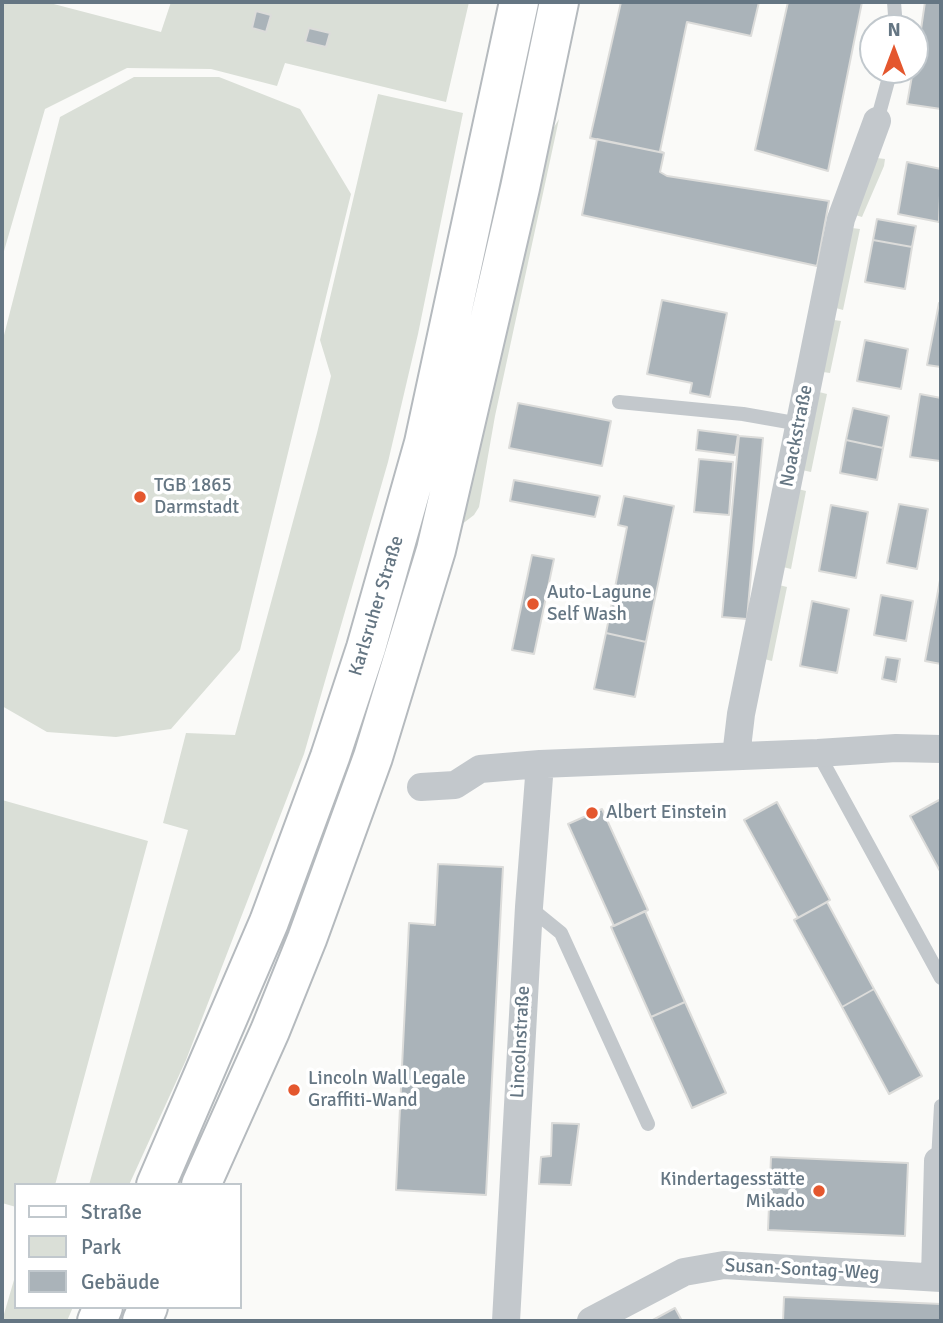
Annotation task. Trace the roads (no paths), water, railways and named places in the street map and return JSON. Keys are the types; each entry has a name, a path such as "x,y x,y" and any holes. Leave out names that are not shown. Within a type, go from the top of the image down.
{"main road":[{"name":"Karlsruher Straße","path":"157,1183 269,922 330,757 373,624 424,443 519,2"},
{"name":"Karlsruher Straße","path":"202,1183 270,1031 307,939 373,757 436,550 520,188 559,2"}],"street":[{"name":"Noackstraße","path":"736,756 741,715 841,219 877,121"},
{"path":"421,786 455,785 480,769 540,764 896,748 941,749"},
{"name":"Lincolnstraße","path":"506,1321 529,907 540,764"},
{"path":"938,1161 938,1278"},
{"name":"Susan-Sontag-Weg","path":"591,1321 684,1272 724,1265 938,1278"}],"lane":[{"path":"877,121 887,84"},
{"path":"620,402 743,414 800,424"},
{"path":"818,753 941,978"},
{"path":"529,907 561,933 648,1124"},
{"path":"938,1161 941,1106"}],"place":[{"name":"TGB 1865 Darmstadt","path":"140,497"},
{"name":"Auto-Lagune Self Wash","path":"533,604"},
{"name":"Albert Einstein","path":"592,813"},
{"name":"Lincoln Wall Legale Graffiti-Wand","path":"294,1090"},
{"name":"Kindertagesstätte Mikado","path":"819,1191"}]}
